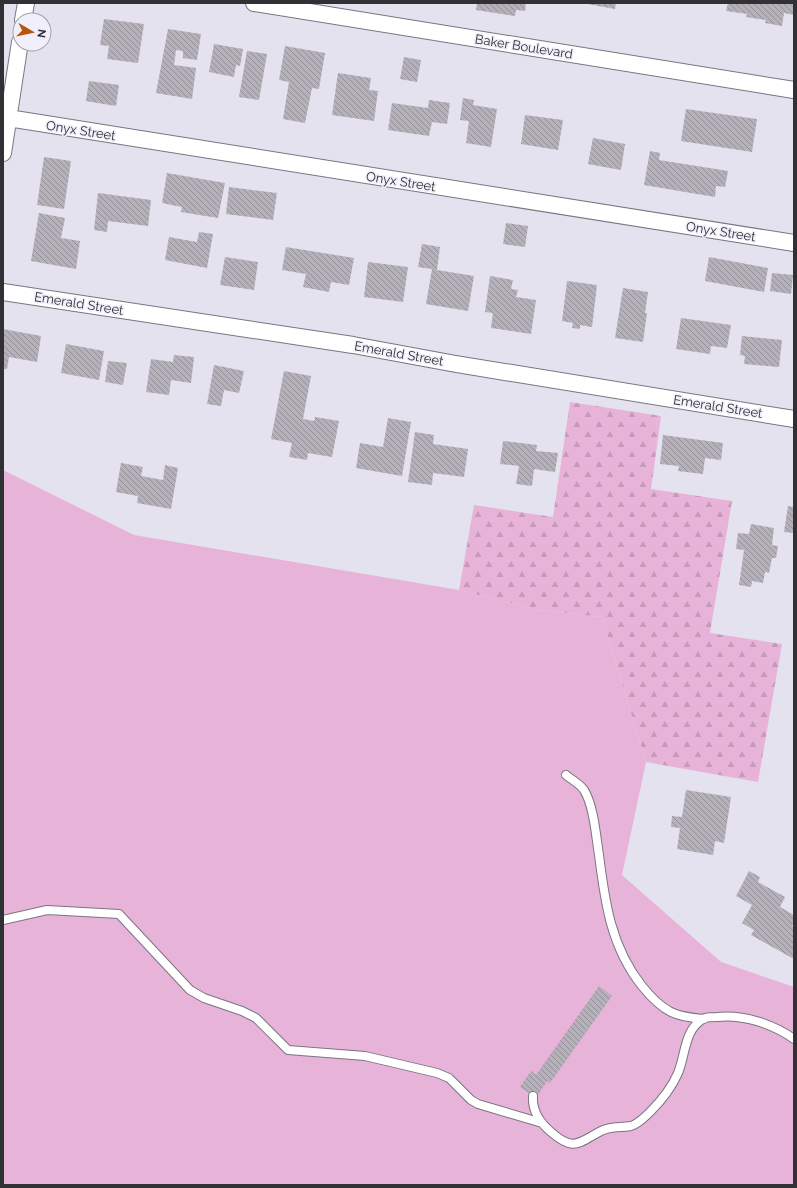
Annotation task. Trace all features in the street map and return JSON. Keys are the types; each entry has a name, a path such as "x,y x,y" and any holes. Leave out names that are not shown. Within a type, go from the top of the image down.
{"street":[{"name":"Baker Boulevard","path":"254,3 794,90"},
{"path":"3,153 18,52"},
{"name":"Onyx Street","path":"8,118 794,243"},
{"name":"Emerald Street","path":"3,292 353,345 471,366 794,418"}],"lane":[{"path":"566,775 581,786 589,799 595,825 605,902 614,936 623,957 649,995 660,1005 678,1014 704,1019"},
{"path":"3,920 47,910 119,914 190,990 204,998 242,1011 256,1018 288,1050 365,1056 437,1073 449,1078 471,1100 478,1104 542,1123"},
{"path":"533,1096 533,1107 538,1119 564,1142 576,1144 608,1128 631,1126 651,1112 668,1091 678,1074 690,1032 696,1024 706,1018 722,1016 754,1020 773,1027 794,1039"}],"green space":[{"path":"570,402 661,416 651,489 732,501 710,633 782,644 758,782 646,762 602,617 539,610 459,590 474,505 553,517"},
{"path":"3,470 134,535 459,590 539,610 602,617 646,762 622,875 721,962 794,987 794,1185 3,1185"}],"building":[{"path":"477,3 526,3 525,11 516,10 515,16 476,10"},
{"path":"582,3 616,3 615,9"},
{"path":"728,3 794,3 794,15 784,13 782,26 765,23 766,20 746,17 747,14 726,11"},
{"path":"104,19 144,24 138,63 107,59 109,46 100,45"},
{"path":"168,29 201,34 197,60 183,58 183,51 176,50 174,65 196,68 192,99 156,93"},
{"path":"214,44 243,49 240,66 236,65 234,77 209,72"},
{"path":"285,46 325,53 319,89 312,88 305,123 283,119 289,82 279,80"},
{"path":"247,51 267,54 259,100 239,97"},
{"path":"404,57 421,60 417,82 400,79"},
{"path":"338,73 371,78 369,90 378,91 374,121 332,115"},
{"path":"89,81 119,85 116,106 86,101"},
{"path":"463,98 474,100 473,105 497,109 491,147 466,143 469,121 460,120"},
{"path":"429,100 450,103 447,124 432,122 429,136 388,130 392,103 428,108"},
{"path":"686,109 757,119 752,152 681,141"},
{"path":"525,115 563,120 558,150 521,144"},
{"path":"593,138 625,144 621,170 588,164"},
{"path":"650,151 660,153 659,160 728,171 725,187 716,186 715,197 644,185"},
{"path":"44,157 71,161 64,209 37,205"},
{"path":"167,173 225,183 218,218 181,212 182,207 162,203"},
{"path":"229,187 277,193 273,220 226,214"},
{"path":"98,193 151,200 148,226 108,221 107,232 94,230"},
{"path":"39,213 65,218 61,238 80,241 76,269 31,261"},
{"path":"506,223 528,226 525,247 503,244"},
{"path":"199,232 213,234 207,268 165,260 169,237 197,242"},
{"path":"422,244 440,247 437,270 474,276 468,311 426,304 432,269 418,267"},
{"path":"286,247 354,258 349,285 331,282 329,292 303,287 306,274 282,270"},
{"path":"225,257 258,262 254,290 220,285"},
{"path":"709,257 768,268 764,292 705,281"},
{"path":"368,262 408,267 403,302 364,297"},
{"path":"772,273 793,275 791,294 770,291"},
{"path":"490,276 513,280 511,289 518,290 516,297 536,300 531,334 491,328 493,313 485,312"},
{"path":"567,281 597,285 592,327 580,325 580,329 572,328 573,323 562,321"},
{"path":"623,288 648,292 643,342 615,338"},
{"path":"681,318 731,325 727,348 711,346 710,354 676,349"},
{"path":"3,329 41,336 37,362 9,357 7,369 3,369"},
{"path":"742,336 782,340 779,367 744,364 745,356 740,355"},
{"path":"66,344 104,351 99,380 61,373"},
{"path":"174,355 194,357 191,383 171,380 169,395 146,392 151,359 173,362"},
{"path":"108,361 127,363 123,385 105,382"},
{"path":"214,365 244,371 239,393 224,390 221,406 207,404"},
{"path":"284,371 311,376 303,419 314,421 315,417 339,421 332,457 308,453 307,460 289,457 292,443 271,439"},
{"path":"388,418 411,422 402,476 356,468 360,443 383,447"},
{"path":"415,432 434,435 433,444 468,449 464,477 433,473 432,485 408,482"},
{"path":"663,435 723,443 721,460 705,458 703,474 678,471 679,466 660,464"},
{"path":"503,441 537,445 536,451 558,453 555,472 534,469 532,486 516,484 519,466 500,464"},
{"path":"121,463 143,467 141,476 163,480 165,465 178,468 171,509 137,503 138,496 116,492"},
{"path":"788,506 794,507 794,533 784,532"},
{"path":"751,524 774,528 772,545 778,546 776,558 772,558 769,573 765,572 763,583 752,581 751,587 739,585 744,550 736,549 738,533 749,534"},
{"path":"686,790 731,797 724,843 715,841 713,855 677,849 680,828 671,827 672,816 682,817"},
{"path":"749,871 760,877 758,882 785,897 780,907 794,915 794,922 792,926 794,927 794,959 751,935 754,930 742,923 752,905 736,896"},
{"path":"599,986 612,996 550,1083 547,1081 536,1098 520,1087 531,1071 536,1075"}]}
